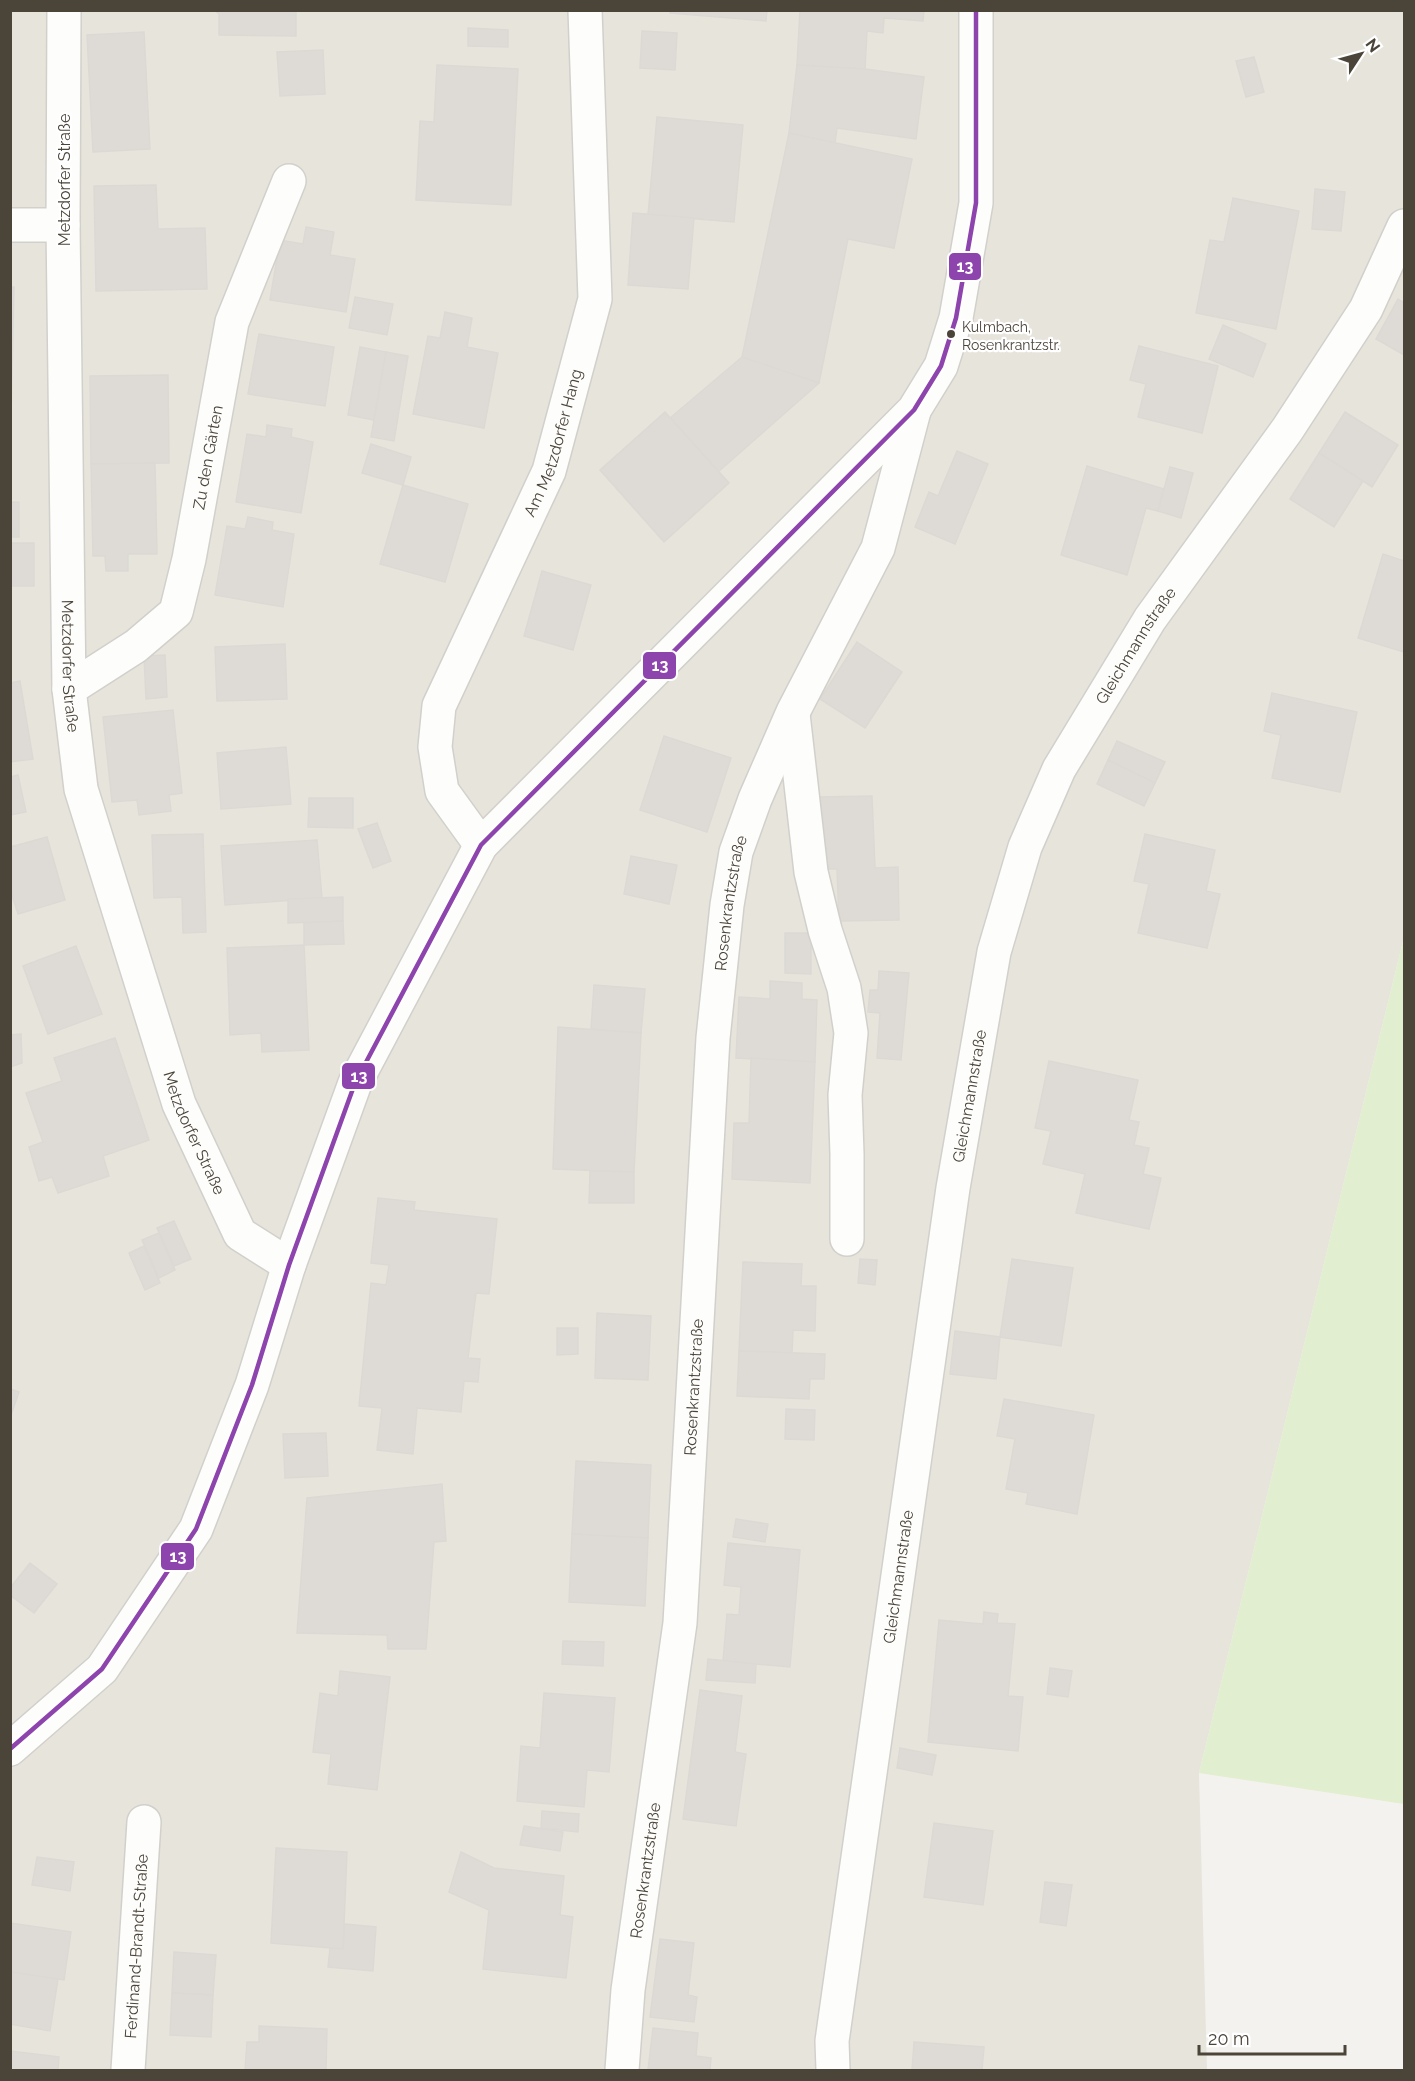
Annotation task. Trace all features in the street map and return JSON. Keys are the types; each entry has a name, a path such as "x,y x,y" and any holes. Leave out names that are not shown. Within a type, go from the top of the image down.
{"street":[{"name":"Metzdorfer Straße","path":"64,10 63,225 69,689 81,789 179,1104 240,1234 289,1265"},
{"name":"Am Metzdorfer Hang","path":"481,845 442,790 435,747 439,706 549,471 594,299 585,10"},
{"path":"10,1749 102,1669 196,1528 252,1385 289,1265 355,1083 481,845 914,410 941,366 956,318 976,203 976,10"},
{"name":"Zu den Gärten","path":"69,689 136,646 176,612 189,559 232,322 290,181"},
{"path":"10,225 63,225"},
{"name":"Gleichmannstraße","path":"833,2070 832,2041 953,1188 994,952 1025,847 1059,769 1149,619 1293,420 1366,309 1404,226"},
{"name":"Rosenkrantzstraße","path":"622,2070 628,1990 680,1623 714,1038 727,905 736,852 755,799 793,712 878,548 914,410"},
{"path":"793,712 811,872 825,930 844,988 851,1033 845,1095 847,1239"},
{"name":"Ferdinand-Brandt-Straße","path":"128,2070 144,1822"}],"shaded area":[{"path":"11,11 1404,11 1404,937 1199,1773 1207,2070 11,2070"}],"green space":[{"path":"1404,937 1404,1804 1199,1773"}],"building":[{"path":"214,10 296,10 296,36 219,35 219,14"},
{"path":"670,10 767,10 766,21 670,13"},
{"path":"800,10 924,10 923,21 884,18 883,33 867,31 865,69 797,65"},
{"path":"468,28 508,30 508,47 468,46"},
{"path":"642,31 677,33 675,70 640,68"},
{"path":"144,32 150,149 93,152 87,35"},
{"path":"323,50 325,94 280,96 277,52"},
{"path":"1254,57 1264,92 1246,97 1236,61"},
{"path":"437,65 518,69 511,205 416,200 420,121 434,122"},
{"path":"797,65 865,69 924,77 916,139 837,128 835,143 789,133"},
{"path":"657,117 743,125 734,222 648,215"},
{"path":"789,133 912,159 894,248 848,239 819,383 742,357"},
{"path":"156,185 158,229 205,228 207,289 96,291 94,186"},
{"path":"1315,189 1345,192 1341,231 1312,229"},
{"path":"1233,198 1299,211 1276,329 1196,313 1210,240 1224,242"},
{"path":"633,213 694,218 688,289 628,285"},
{"path":"306,227 334,232 330,255 355,259 346,312 270,300 280,240 303,244"},
{"path":"10,287 14,287 11,416 10,416"},
{"path":"355,297 393,304 387,335 349,328"},
{"path":"1398,299 1404,303 1404,355 1376,339"},
{"path":"445,312 472,318 467,347 498,353 484,428 413,414 428,336 440,338"},
{"path":"1223,325 1266,344 1253,377 1209,359"},
{"path":"259,334 334,347 325,406 248,394"},
{"path":"1139,346 1218,366 1202,433 1138,417 1146,384 1130,380"},
{"path":"360,347 386,352 374,420 348,415"},
{"path":"386,352 408,356 394,441 371,437"},
{"path":"742,357 819,383 718,472 670,418"},
{"path":"168,375 169,463 91,464 90,376"},
{"path":"665,412 729,483 664,542 600,470"},
{"path":"1345,412 1398,445 1372,487 1319,453"},
{"path":"267,425 292,429 291,437 313,442 301,513 236,502 247,434 266,437"},
{"path":"371,444 411,457 403,485 362,473"},
{"path":"957,451 988,464 955,544 915,527 929,492 938,496"},
{"path":"1319,453 1363,481 1334,527 1290,499"},
{"path":"155,463 157,554 128,554 128,571 106,571 105,556 93,556 91,464"},
{"path":"1087,466 1164,489 1158,511 1146,508 1127,575 1061,555"},
{"path":"1170,467 1193,473 1181,518 1158,511"},
{"path":"403,485 468,504 445,582 380,564"},
{"path":"10,502 19,502 19,537 10,537"},
{"path":"248,517 273,522 272,530 294,534 283,607 215,595 227,526 245,529"},
{"path":"10,543 34,543 34,586 10,586"},
{"path":"1383,554 1404,561 1404,652 1358,638"},
{"path":"542,571 591,585 573,650 524,636"},
{"path":"857,642 902,672 865,728 820,699"},
{"path":"285,644 287,699 217,701 215,647"},
{"path":"165,655 167,697 146,699 144,656"},
{"path":"20,681 33,759 10,762 10,683"},
{"path":"1272,693 1357,712 1340,792 1272,778 1281,735 1264,731"},
{"path":"173,710 182,793 169,795 171,811 139,815 137,800 112,802 103,717"},
{"path":"664,736 731,758 707,832 640,810"},
{"path":"1117,741 1165,762 1155,783 1108,760"},
{"path":"286,747 291,804 221,809 217,753"},
{"path":"1108,760 1155,783 1144,806 1097,784"},
{"path":"18,775 26,812 10,815 10,777"},
{"path":"872,796 875,868 898,867 899,920 839,921 837,869 820,869 818,797"},
{"path":"309,798 353,798 353,828 308,827"},
{"path":"377,823 391,861 373,868 358,829"},
{"path":"203,834 206,932 183,933 182,897 154,898 152,835"},
{"path":"1145,834 1215,850 1206,891 1220,894 1207,948 1138,933 1149,884 1134,881"},
{"path":"47,837 65,900 18,914 10,889 10,847"},
{"path":"317,840 322,898 225,905 221,846"},
{"path":"631,856 677,865 669,904 624,894"},
{"path":"343,897 343,921 288,923 288,899"},
{"path":"343,921 344,944 304,945 304,923"},
{"path":"785,933 811,933 811,974 785,973"},
{"path":"304,945 309,1050 262,1052 261,1033 230,1035 227,948"},
{"path":"76,946 102,1014 48,1034 23,966"},
{"path":"879,971 909,973 901,1060 877,1058 880,1013 868,1012 870,990 878,990"},
{"path":"770,981 802,983 802,999 817,1000 815,1062 736,1058 739,997 770,999"},
{"path":"594,985 645,989 641,1033 591,1029"},
{"path":"558,1027 641,1033 634,1172 553,1169"},
{"path":"21,1034 22,1063 10,1067 10,1035"},
{"path":"115,1038 149,1140 103,1156 109,1176 58,1193 52,1177 39,1181 29,1147 43,1142 26,1093 62,1081 54,1058"},
{"path":"751,1058 815,1062 810,1183 732,1179 734,1123 749,1123"},
{"path":"1049,1061 1138,1080 1129,1120 1139,1122 1134,1145 1149,1148 1143,1174 1161,1178 1149,1229 1076,1213 1085,1174 1043,1164 1051,1131 1035,1128"},
{"path":"590,1171 634,1172 634,1203 589,1203"},
{"path":"378,1198 415,1202 414,1210 497,1219 489,1294 476,1293 468,1358 480,1359 478,1382 464,1381 461,1412 417,1408 413,1454 377,1450 382,1408 359,1406 371,1283 386,1285 389,1265 371,1263"},
{"path":"174,1221 191,1259 174,1266 157,1228"},
{"path":"159,1233 175,1270 159,1278 142,1240"},
{"path":"144,1246 160,1283 145,1290 129,1253"},
{"path":"860,1259 877,1260 875,1285 858,1283"},
{"path":"1012,1259 1073,1268 1061,1346 1000,1337"},
{"path":"743,1262 802,1264 801,1286 816,1286 815,1331 793,1330 792,1353 739,1351"},
{"path":"597,1313 651,1316 648,1380 595,1378"},
{"path":"557,1328 578,1328 578,1354 557,1355"},
{"path":"955,1331 1000,1337 996,1379 950,1374"},
{"path":"739,1351 825,1354 824,1379 810,1379 809,1399 737,1396"},
{"path":"10,1389 19,1392 10,1418"},
{"path":"1004,1399 1094,1415 1077,1514 1026,1504 1028,1493 1006,1489 1015,1439 997,1436"},
{"path":"786,1409 815,1410 814,1440 785,1439"},
{"path":"326,1433 328,1476 285,1478 283,1434"},
{"path":"576,1461 651,1465 648,1538 572,1534"},
{"path":"442,1484 446,1541 434,1542 426,1649 388,1649 387,1635 297,1633 307,1498"},
{"path":"736,1519 768,1524 765,1542 733,1537"},
{"path":"572,1534 648,1538 645,1606 569,1602"},
{"path":"728,1543 800,1550 790,1667 723,1661 727,1614 739,1615 741,1587 724,1585"},
{"path":"30,1563 57,1584 34,1613 10,1595 10,1588"},
{"path":"984,1612 998,1614 997,1623 1015,1624 1008,1696 1023,1697 1018,1751 928,1742 939,1620 983,1624"},
{"path":"563,1641 604,1642 603,1666 562,1664"},
{"path":"708,1659 756,1664 755,1683 706,1680"},
{"path":"1050,1668 1072,1671 1068,1697 1047,1694"},
{"path":"340,1671 390,1677 377,1790 328,1784 331,1754 313,1752 320,1693 338,1696"},
{"path":"700,1690 742,1696 735,1752 746,1754 736,1826 683,1819"},
{"path":"544,1693 615,1698 609,1772 587,1770 584,1807 517,1801 521,1746 540,1748"},
{"path":"900,1748 936,1755 932,1775 897,1768"},
{"path":"542,1811 579,1814 578,1832 541,1828"},
{"path":"934,1823 993,1831 983,1905 924,1897"},
{"path":"524,1826 563,1832 560,1851 520,1845"},
{"path":"276,1848 347,1852 343,1949 271,1943"},
{"path":"461,1852 494,1868 564,1876 560,1915 573,1917 566,1978 483,1969 489,1910 449,1892"},
{"path":"37,1857 74,1862 70,1891 32,1885"},
{"path":"1045,1882 1072,1885 1066,1926 1040,1922"},
{"path":"10,1923 71,1932 64,1980 10,1972"},
{"path":"345,1924 376,1927 373,1971 328,1967 330,1948 343,1949"},
{"path":"660,1939 694,1943 688,1995 697,1997 694,2022 650,2017"},
{"path":"174,1952 216,1955 213,1995 172,1993"},
{"path":"10,1972 58,1979 50,2031 10,2024"},
{"path":"172,1993 213,1995 211,2037 170,2035"},
{"path":"259,2026 327,2029 326,2070 245,2070 247,2042 259,2042"},
{"path":"653,2028 698,2033 696,2056 711,2058 710,2070 648,2070"},
{"path":"914,2042 984,2047 982,2070 912,2070"},
{"path":"10,2051 59,2057 58,2070 10,2070"}],"transit line":[{"name":"13","path":"10,1749 102,1669 196,1529 252,1385 289,1265 355,1083 481,845 914,410 941,366 956,318 976,203 976,10"}],"place":[{"name":"Kulmbach, Rosenkrantzstr.","path":"951,334"}]}
